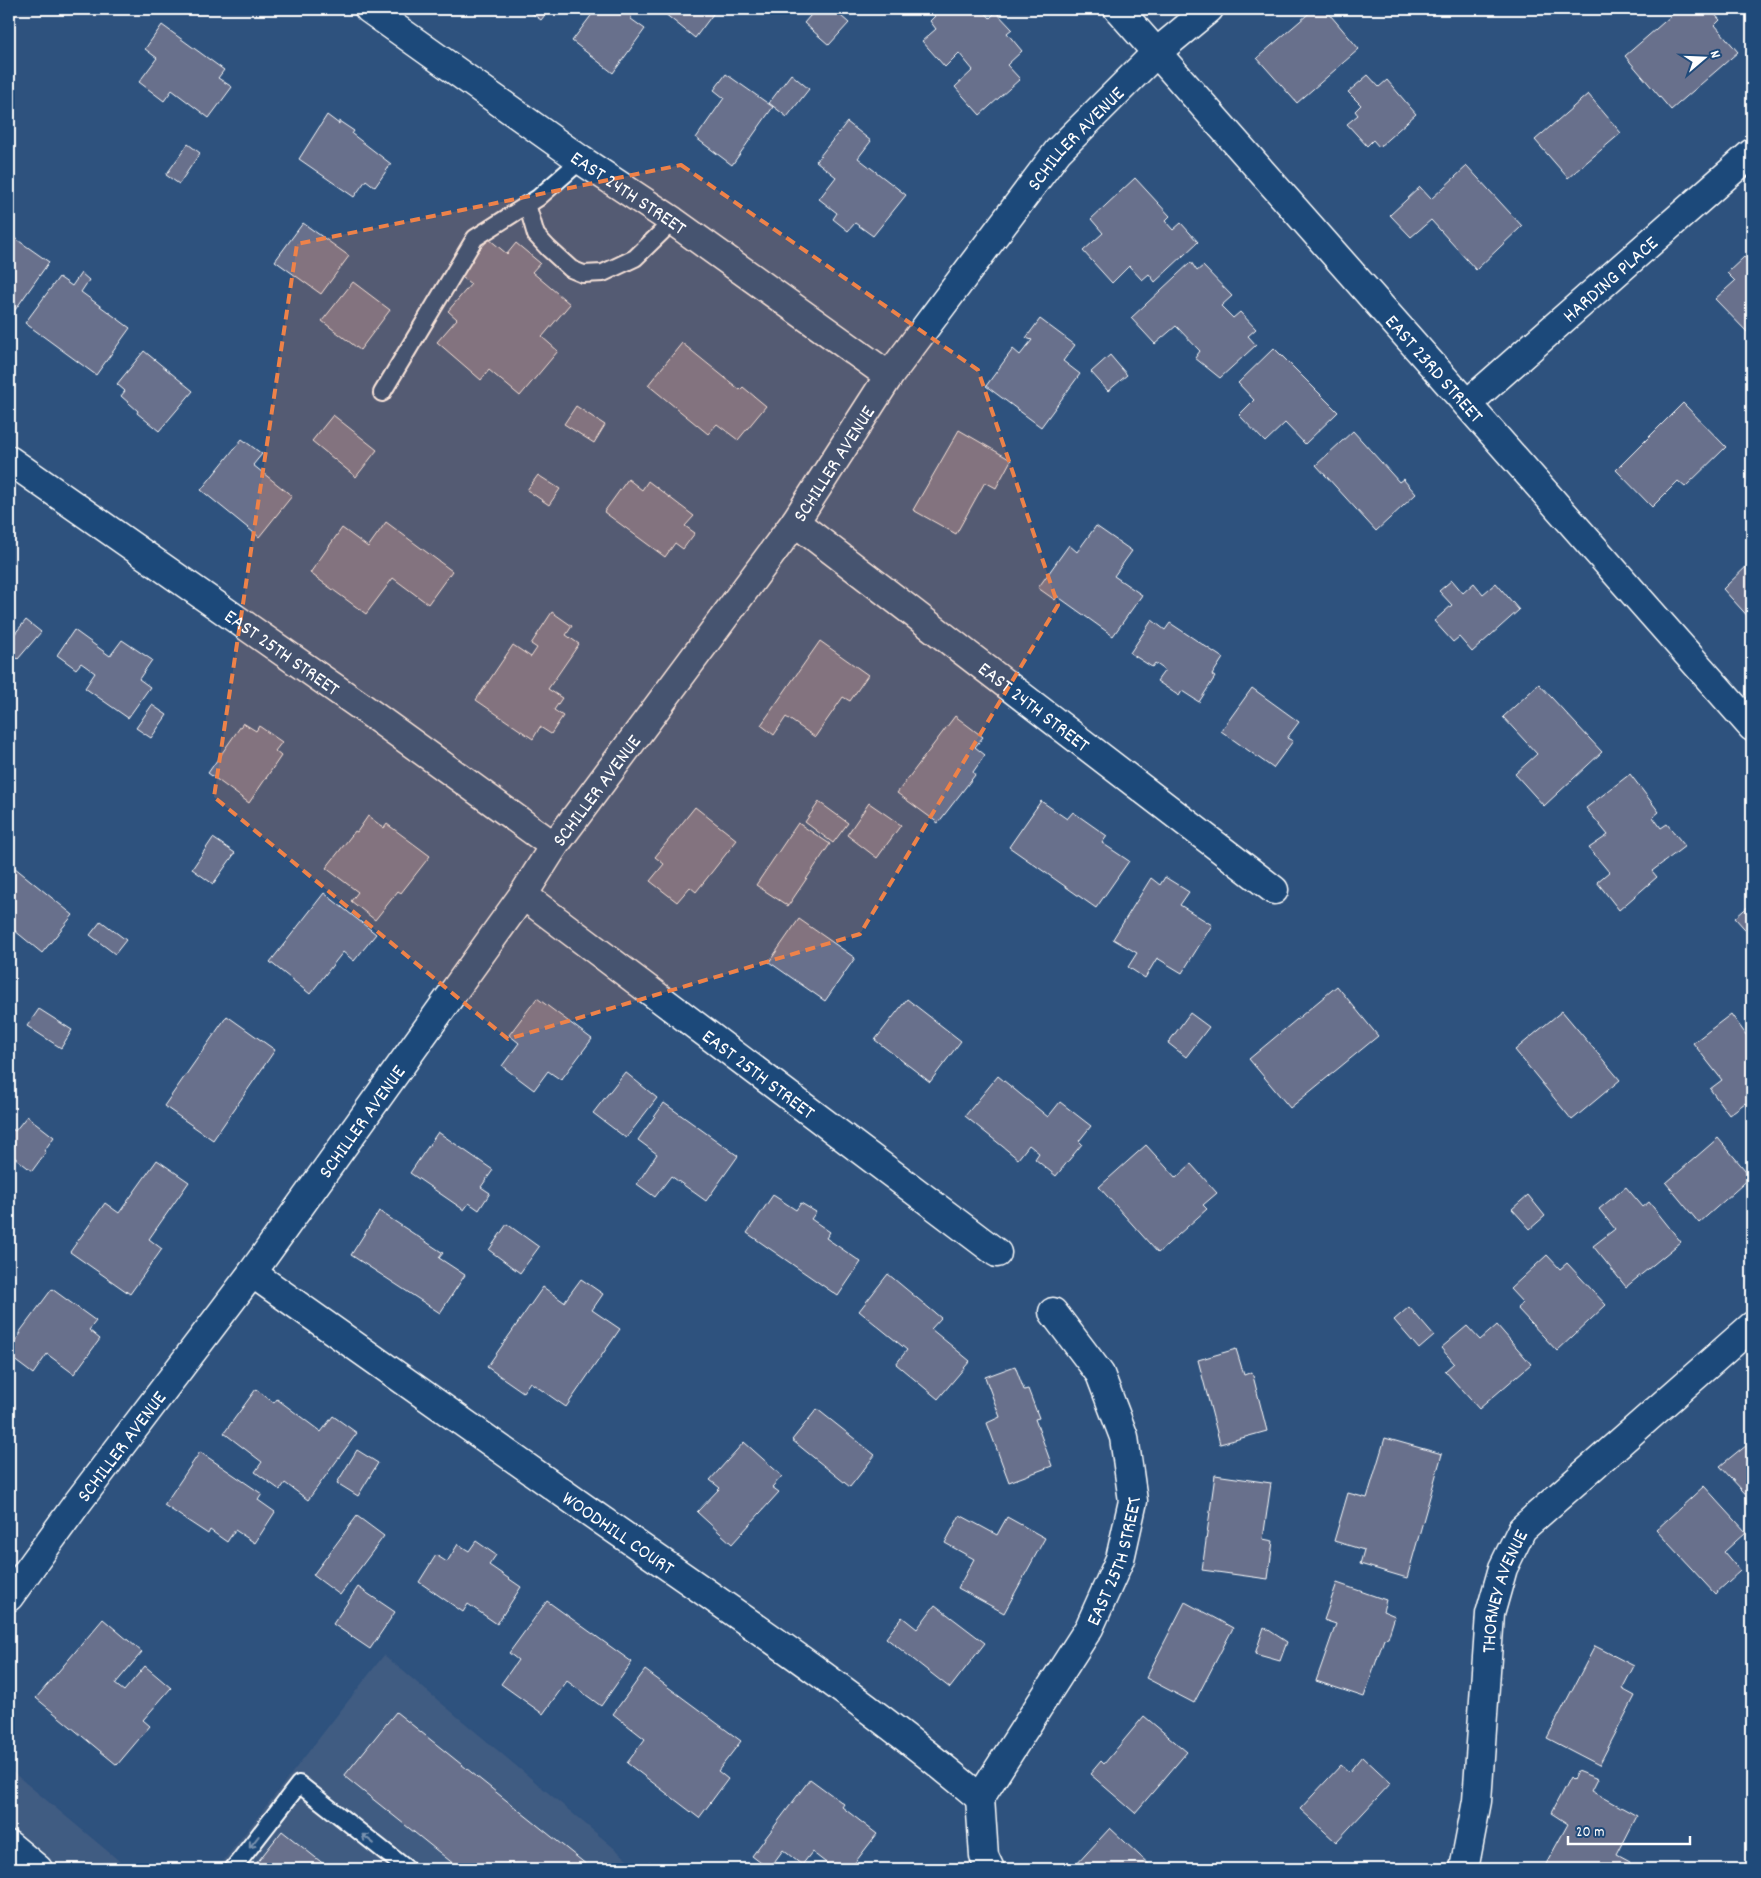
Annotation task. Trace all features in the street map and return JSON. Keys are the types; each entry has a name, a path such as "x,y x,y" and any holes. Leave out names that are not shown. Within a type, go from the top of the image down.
{"street":[{"name":"EAST 24TH STREET","path":"369,9 581,160 673,221 890,376"},
{"name":"EAST 23RD STREET","path":"1118,9 1752,727"},
{"name":"SCHILLER AVENUE","path":"9,1597 84,1494 252,1273 522,894 554,846 796,522 890,376 1058,151 1157,52 1209,9"},
{"name":"HARDING PLACE","path":"1467,404 1752,153"},
{"name":"EAST 25TH STREET","path":"9,460 359,705 554,846"},
{"name":"EAST 24TH STREET","path":"796,522 1274,890"},
{"name":"EAST 25TH STREET","path":"522,894 997,1253"},
{"name":"WOODHILL COURT","path":"252,1273 587,1510 761,1630 930,1755 980,1798"},
{"name":"EAST 25TH STREET","path":"980,1798 1088,1628 1120,1559 1133,1501 1124,1437 1100,1374 1053,1312"},
{"name":"THORNEY AVENUE","path":"1464,1869 1477,1801 1490,1614 1503,1568 1522,1530 1752,1326"},
{"path":"980,1798 984,1856 990,1869"},
{"path":"9,1845 38,1869"}],"lane":[{"path":"382,393 476,238 538,198 581,160"},
{"path":"527,204 536,235 571,268 583,274 603,273 635,258 673,221"},
{"path":"233,1869 299,1784 407,1869"}],"highlighted area":[{"path":"681,165 978,370 1058,605 860,934 508,1039 214,797 297,244"}],"shaded area":[{"path":"384,1655 639,1869 217,1869"},
{"path":"9,1769 129,1869 9,1869"}],"building":[{"path":"526,9 550,9 541,20"},
{"path":"596,9 626,9 632,13 631,19 645,29 613,73 572,41"},
{"path":"659,9 714,9 716,10 695,38"},
{"path":"816,9 833,9 849,23 829,45 804,23"},
{"path":"929,9 982,9 990,18 996,12 1012,29 1007,33 1022,51 1007,65 1020,79 980,115 955,87 973,70 959,53 945,67 922,41 936,29 930,21 935,16"},
{"path":"1314,9 1325,9 1359,49 1297,103 1257,58"},
{"path":"1679,9 1710,9 1720,20 1715,25 1738,52 1671,110 1625,56"},
{"path":"162,25 224,70 218,78 232,87 209,118 172,90 164,101 139,82 157,58 145,49"},
{"path":"726,74 773,107 732,165 696,138 724,98 714,90"},
{"path":"791,74 809,89 787,117 769,103"},
{"path":"1368,75 1379,87 1387,80 1416,114 1379,147 1373,140 1367,146 1347,124 1358,115 1355,111 1361,105 1348,92"},
{"path":"1588,94 1621,133 1568,178 1535,140"},
{"path":"327,115 339,124 339,121 354,131 352,134 391,164 375,187 366,180 354,197 299,159"},
{"path":"847,122 871,141 858,158 906,195 873,236 855,223 848,231 833,219 837,213 819,199 836,177 816,161"},
{"path":"188,144 200,153 179,184 166,175"},
{"path":"1467,166 1522,226 1476,270 1431,220 1411,237 1390,215 1420,187 1431,199"},
{"path":"1135,178 1170,216 1165,221 1173,230 1181,223 1198,242 1155,282 1149,274 1142,280 1129,266 1112,283 1083,251 1103,233 1091,219"},
{"path":"303,223 349,256 321,294 275,261"},
{"path":"9,234 49,262 15,310 9,305"},
{"path":"489,239 507,254 516,243 540,263 532,272 570,304 542,337 558,351 520,396 489,370 481,380 437,342 457,319 448,311 471,284 458,274"},
{"path":"1744,257 1752,265 1752,332 1750,335 1715,299 1735,281 1727,273"},
{"path":"1191,262 1197,271 1203,266 1232,296 1221,306 1233,318 1240,312 1256,329 1248,336 1256,345 1220,378 1195,358 1200,351 1176,326 1155,344 1131,318"},
{"path":"81,273 89,280 81,292 130,328 96,375 25,323 59,277 72,286"},
{"path":"353,282 390,310 360,350 322,321"},
{"path":"1040,319 1075,345 1063,361 1080,374 1041,427 986,386 1013,349 1020,355 1032,340 1026,338"},
{"path":"682,343 740,390 743,387 766,406 738,440 717,424 708,434 648,385"},
{"path":"1274,348 1338,412 1305,444 1285,423 1265,442 1239,415 1254,400 1238,383"},
{"path":"144,351 193,391 159,431 137,413 138,411 121,396 125,391 117,384"},
{"path":"1110,355 1127,375 1108,391 1091,372"},
{"path":"1683,403 1726,447 1685,487 1678,481 1652,507 1616,470"},
{"path":"576,406 605,425 594,443 564,424"},
{"path":"333,415 377,450 356,477 312,441"},
{"path":"959,430 1011,460 996,488 985,482 956,534 913,510"},
{"path":"1353,431 1399,482 1403,479 1416,494 1376,531 1316,465"},
{"path":"242,439 262,454 253,465 292,496 259,537 201,490"},
{"path":"538,475 560,489 549,505 527,490"},
{"path":"628,479 642,490 648,481 694,516 685,526 695,533 683,549 675,543 665,557 604,512"},
{"path":"386,522 452,571 428,604 393,578 366,614 310,573 342,528 368,547"},
{"path":"1096,526 1132,551 1114,576 1142,595 1113,636 1057,596 1055,600 1038,588 1069,545 1077,552"},
{"path":"1752,561 1752,621 1723,589"},
{"path":"1452,580 1463,593 1474,583 1483,594 1496,583 1519,610 1472,652 1459,637 1453,642 1434,621 1452,605 1439,591"},
{"path":"552,612 572,626 566,635 579,644 548,689 562,698 554,710 563,716 551,734 540,727 533,739 476,700 513,645 531,657 537,648 531,644"},
{"path":"26,620 41,632 18,659 9,651 9,641"},
{"path":"1152,620 1165,630 1170,623 1223,658 1212,675 1215,677 1199,702 1182,691 1179,696 1157,681 1165,670 1155,663 1152,667 1130,653"},
{"path":"74,630 110,656 122,640 152,660 139,679 150,687 128,718 85,688 95,673 81,663 76,669 57,655"},
{"path":"820,641 868,675 850,701 843,697 815,737 786,717 774,735 761,725"},
{"path":"1539,684 1602,752 1544,806 1515,774 1537,754 1503,717"},
{"path":"1252,688 1299,722 1287,738 1293,741 1273,768 1221,731"},
{"path":"152,705 167,715 151,738 136,728"},
{"path":"955,716 983,737 975,747 985,755 973,772 975,775 938,823 897,793"},
{"path":"243,723 256,731 259,726 282,742 275,751 281,756 249,803 208,773"},
{"path":"1630,774 1659,812 1653,817 1661,828 1667,824 1685,846 1652,871 1657,877 1619,910 1597,882 1609,872 1589,848 1608,835 1586,808"},
{"path":"1041,801 1067,819 1073,812 1107,836 1102,843 1129,861 1096,908 1009,847"},
{"path":"819,802 848,823 833,843 805,822"},
{"path":"869,803 901,825 877,858 847,835"},
{"path":"695,807 737,840 696,892 690,887 677,902 650,881 664,864 655,857"},
{"path":"368,816 384,828 387,824 430,856 401,893 398,891 375,920 351,901 358,892 326,868"},
{"path":"798,823 830,844 788,906 756,885"},
{"path":"213,838 235,853 213,884 192,869"},
{"path":"9,863 73,915 42,953 9,926"},
{"path":"1165,877 1189,892 1180,905 1212,925 1182,973 1157,958 1145,978 1128,967 1137,953 1113,939 1151,878 1160,885"},
{"path":"324,893 376,934 354,961 343,952 310,994 270,962"},
{"path":"1752,903 1752,937 1735,918"},
{"path":"799,919 855,958 825,1001 769,962"},
{"path":"101,921 126,940 115,954 90,935"},
{"path":"1337,986 1378,1036 1290,1108 1249,1059"},
{"path":"537,998 592,1039 561,1080 548,1071 534,1090 502,1066 519,1043 509,1035"},
{"path":"907,999 961,1041 930,1082 875,1040"},
{"path":"39,1009 72,1030 61,1048 27,1026"},
{"path":"1562,1011 1620,1080 1572,1120 1515,1050"},
{"path":"1190,1013 1209,1027 1186,1057 1168,1043"},
{"path":"1731,1014 1747,1036 1752,1032 1752,1113 1745,1103 1729,1115 1710,1089 1722,1080 1693,1043"},
{"path":"227,1016 275,1050 213,1140 164,1106"},
{"path":"625,1072 657,1098 626,1138 593,1113"},
{"path":"998,1076 1048,1117 1060,1102 1091,1126 1079,1141 1082,1144 1056,1176 1035,1159 1039,1153 1029,1145 1018,1159 965,1116"},
{"path":"664,1103 738,1156 706,1201 671,1176 655,1197 637,1184 657,1154 638,1140"},
{"path":"27,1116 54,1137 32,1171 9,1153 9,1133 12,1129 15,1131"},
{"path":"438,1132 493,1170 481,1187 490,1193 479,1210 469,1203 464,1210 410,1173"},
{"path":"1718,1138 1751,1177 1699,1223 1666,1183"},
{"path":"1146,1145 1176,1178 1191,1164 1217,1193 1203,1205 1207,1209 1158,1253 1099,1187"},
{"path":"157,1160 189,1182 149,1239 162,1249 130,1294 70,1252 105,1203 119,1213"},
{"path":"1626,1187 1643,1207 1649,1202 1681,1242 1626,1287 1593,1246 1615,1229 1599,1209"},
{"path":"773,1195 796,1210 801,1203 816,1212 811,1219 830,1232 826,1238 861,1262 838,1296 747,1233"},
{"path":"1528,1195 1545,1216 1530,1229 1512,1209"},
{"path":"379,1211 443,1253 439,1258 465,1275 440,1313 351,1255"},
{"path":"507,1224 539,1247 520,1273 489,1250"},
{"path":"1547,1255 1560,1269 1567,1263 1606,1305 1557,1351 1517,1308 1523,1303 1510,1289"},
{"path":"888,1274 941,1318 931,1329 970,1361 938,1399 896,1364 907,1350 859,1311"},
{"path":"581,1279 603,1294 592,1310 620,1329 566,1407 530,1382 523,1392 487,1367 543,1287 564,1302"},
{"path":"52,1289 96,1321 89,1330 100,1339 74,1374 47,1354 33,1374 9,1356 9,1350 21,1333 19,1333"},
{"path":"1409,1307 1434,1336 1419,1349 1394,1320"},
{"path":"1497,1325 1531,1364 1479,1409 1445,1371 1454,1363 1441,1348 1467,1326 1480,1340"},
{"path":"1236,1349 1244,1375 1252,1372 1267,1431 1220,1444 1198,1360"},
{"path":"1015,1366 1024,1390 1028,1389 1039,1418 1035,1419 1052,1466 1009,1482 987,1423 1000,1417 985,1377"},
{"path":"256,1389 274,1403 277,1399 321,1432 333,1416 357,1433 308,1500 285,1483 280,1490 255,1472 262,1462 224,1433"},
{"path":"817,1409 875,1455 850,1487 792,1440"},
{"path":"1385,1438 1442,1454 1407,1578 1360,1564 1364,1550 1334,1541 1348,1493 1367,1498"},
{"path":"1752,1440 1752,1501 1720,1466"},
{"path":"744,1442 782,1476 772,1487 779,1492 732,1544 697,1512 720,1488 710,1480"},
{"path":"357,1450 378,1463 358,1496 337,1483"},
{"path":"200,1452 262,1494 258,1500 275,1512 255,1543 235,1530 227,1542 210,1530 208,1534 164,1505"},
{"path":"1215,1475 1271,1483 1263,1539 1273,1541 1268,1579 1202,1570"},
{"path":"1704,1486 1746,1532 1724,1552 1740,1571 1715,1594 1656,1530"},
{"path":"960,1515 997,1535 1007,1517 1045,1538 1004,1613 958,1588 974,1559 945,1543"},
{"path":"357,1516 384,1536 340,1595 313,1575"},
{"path":"476,1541 496,1555 489,1565 521,1587 497,1624 468,1604 463,1612 419,1582 436,1555 447,1562 458,1544 469,1551"},
{"path":"1337,1583 1386,1600 1383,1611 1395,1616 1388,1638 1384,1639 1364,1697 1316,1681 1336,1624 1324,1620"},
{"path":"358,1587 395,1612 370,1649 333,1624"},
{"path":"547,1601 632,1662 601,1706 567,1681 543,1714 501,1684 518,1660 509,1653"},
{"path":"1185,1602 1233,1628 1194,1703 1146,1678"},
{"path":"935,1605 985,1643 950,1688 886,1638 902,1617 917,1629"},
{"path":"103,1619 142,1652 115,1684 124,1691 145,1666 171,1688 143,1720 150,1726 117,1765 36,1698"},
{"path":"1264,1627 1287,1642 1280,1661 1255,1654"},
{"path":"1595,1646 1634,1666 1622,1689 1635,1696 1599,1765 1547,1738"},
{"path":"645,1670 741,1741 718,1771 728,1779 699,1818 627,1763 645,1739 613,1714"},
{"path":"396,1712 592,1869 460,1869 344,1776"},
{"path":"1144,1716 1187,1752 1135,1813 1090,1774 1101,1761 1104,1764"},
{"path":"1362,1756 1391,1783 1336,1842 1300,1809 1341,1765 1349,1772"},
{"path":"1577,1771 1598,1779 1592,1791 1637,1816 1617,1855 1630,1862 1627,1869 1557,1869 1546,1864 1568,1824 1551,1813 1570,1777 1573,1780"},
{"path":"810,1779 844,1804 842,1807 877,1834 850,1869 834,1869 812,1852 802,1865 783,1850 769,1869 752,1856"},
{"path":"1110,1828 1154,1869 1079,1869 1075,1866"},
{"path":"282,1831 330,1869 252,1869"},
{"path":"649,1862 665,1869 646,1869"}]}
